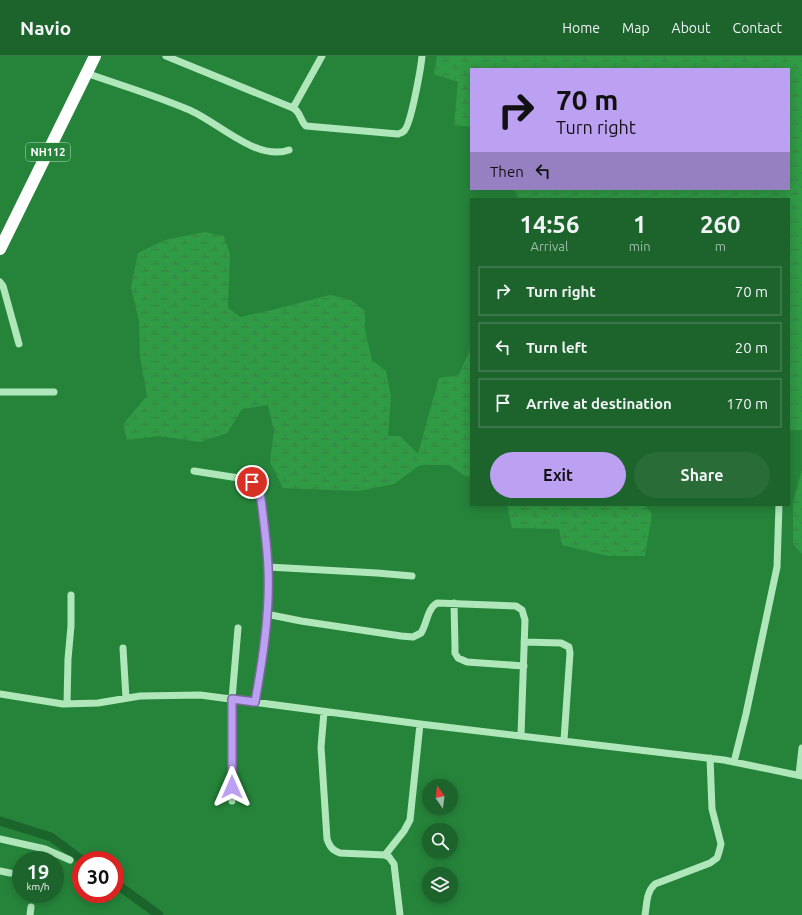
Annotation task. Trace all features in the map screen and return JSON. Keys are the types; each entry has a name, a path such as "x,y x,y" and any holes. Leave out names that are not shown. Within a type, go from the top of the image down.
{"highway":[{"name":"NH112","path":"0,249 95,56"}],"street":[{"path":"166,56 293,108 299,113 302,122 306,126 398,134 407,127 422,56"},
{"path":"293,108 322,56"},
{"path":"86,74 189,109 236,138 266,151 282,152 289,150"},
{"path":"0,282 3,286 18,344"},
{"path":"0,392 54,392"},
{"path":"194,470 246,480 252,482 260,491 268,567 262,659 255,702"},
{"path":"734,762 746,714 777,568 779,506"},
{"path":"268,567 412,576"},
{"path":"67,704 71,595"},
{"path":"266,614 360,631 413,637 421,633 433,605 440,603 454,603 516,606 522,610 524,615 524,666 521,735"},
{"path":"454,603 455,653 458,658 467,662 524,666"},
{"path":"232,801 232,699 238,628"},
{"path":"524,642 562,643 569,647 570,653 564,740"},
{"path":"123,648 126,698"},
{"path":"0,694 67,704 98,703 140,696 200,695 420,724 710,758 800,775 802,748"},
{"path":"324,712 321,747 328,839 330,846 334,851 340,853 385,855 389,857 394,864 400,915"},
{"path":"385,855 410,820 420,724"},
{"path":"645,915 650,888 655,884 710,863 717,858 720,852 721,844 712,809 710,758"},
{"path":"0,839 45,849 70,860"},
{"path":"0,871 10,873"},
{"path":"30,915 31,907"}],"green space":[{"path":"437,56 802,56 802,430 790,430 790,198 518,198 513,190 790,190 790,68 470,68 470,127 454,125 458,82 434,74"},
{"path":"205,232 224,236 230,254 228,308 240,317 330,295 351,300 365,311 365,330 372,360 386,371 391,396 388,436 400,436 418,454 439,378 459,375 470,349 470,477 465,476 449,465 420,465 394,484 359,491 283,488 270,462 274,431 268,405 242,409 227,433 200,442 158,436 127,440 123,424 147,396 140,357 139,321 131,287 138,253 165,240"},
{"path":"802,470 802,554 793,544 793,502"},
{"path":"507,506 646,506 652,514 645,556 608,556 562,545 559,529 512,528"}],"waterway":[{"path":"0,821 51,837 72,853"},
{"path":"124,890 159,915"}],"route":[{"path":"232,787 232,699 255,702 266,627 268,567 260,491 252,482"}]}
